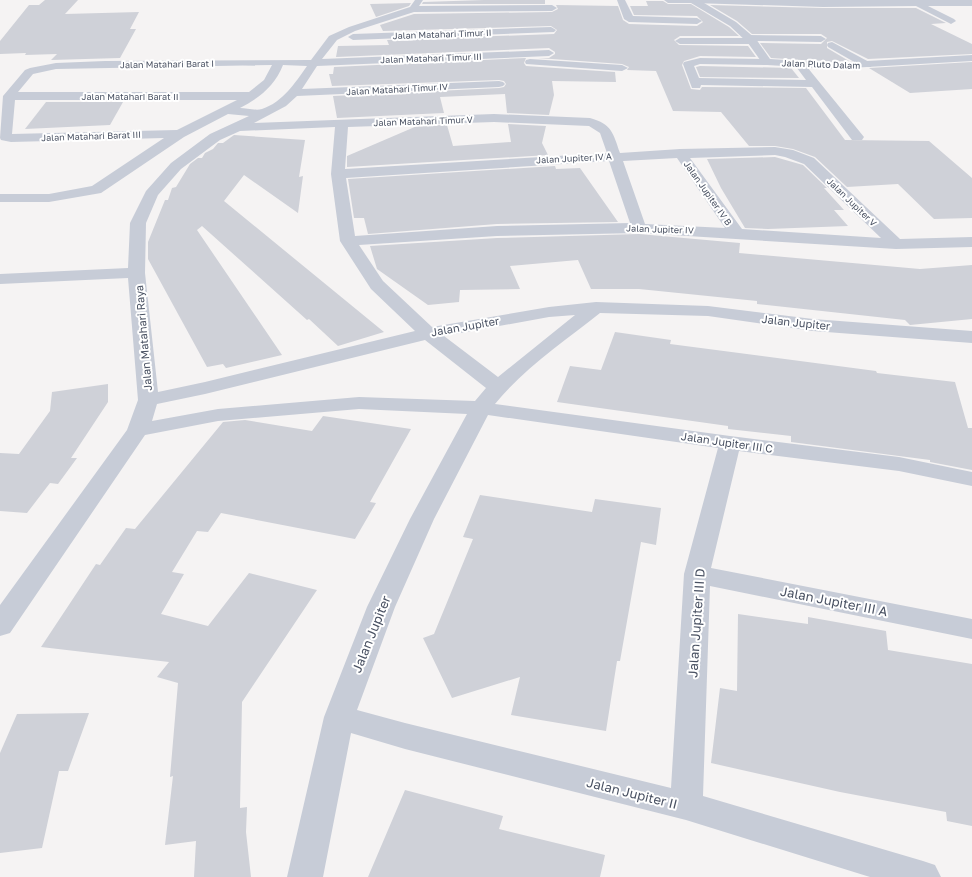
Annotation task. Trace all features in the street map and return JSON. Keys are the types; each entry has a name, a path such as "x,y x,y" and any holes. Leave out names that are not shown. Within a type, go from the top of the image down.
{"street":[{"path":"621,0 629,19 697,21"},
{"path":"668,0 917,4 972,3"},
{"name":"Jalan Pluto Dalam","path":"693,0 733,24 750,40 767,62 867,65 972,58"},
{"path":"416,4 550,31 622,68"},
{"name":"Jalan Matahari Raya","path":"0,626 138,430 148,400 136,273 138,223 151,194 176,166 215,137 282,103 294,93 333,38 416,4"},
{"path":"917,4 951,21"},
{"path":"371,23 371,36"},
{"path":"494,118 501,69 550,31"},
{"name":"Jalan Matahari Timur II","path":"333,38 550,31"},
{"path":"680,41 822,39"},
{"path":"832,45 867,65"},
{"path":"0,198 49,198 96,190 179,134 252,96 272,77 279,62 314,63"},
{"name":"Jalan Matahari Barat I","path":"9,96 29,72 56,66 279,62"},
{"path":"767,62 695,62 688,64 695,84 818,88"},
{"name":"Jalan Matahari Timur III","path":"314,63 501,69"},
{"path":"799,64 857,137"},
{"name":"Jalan Matahari Timur IV","path":"294,93 501,69"},
{"path":"741,92 818,88"},
{"path":"4,132 9,96"},
{"name":"Jalan Matahari Barat II","path":"9,96 252,96"},
{"path":"226,110 261,114"},
{"name":"Jalan Matahari Timur V","path":"237,127 494,118 590,122 597,124 606,131 614,156"},
{"path":"342,124 338,174 348,242 377,285 428,333 498,387"},
{"name":"Jalan Matahari Barat III","path":"4,132 6,137 11,138 179,134"},
{"name":"Jalan Jupiter IV A","path":"338,174 485,163 680,153 775,151 788,153 809,161"},
{"name":"Jalan Jupiter IV B","path":"680,153 737,233"},
{"path":"614,156 639,228"},
{"name":"Jalan Jupiter V","path":"809,161 896,244"},
{"path":"0,210 29,207 49,198"},
{"name":"Jalan Jupiter IV","path":"348,242 497,230 639,228 896,244 972,242"},
{"path":"0,278 136,273"},
{"name":"Jalan Jupiter","path":"305,877 339,716 381,607 422,519 482,408 498,387 529,360 596,307"},
{"name":"Jalan Jupiter","path":"148,400 205,388 428,333 549,312 596,307 708,311 813,324 970,338"},
{"path":"138,430 218,415 358,403 482,408"},
{"name":"Jalan Jupiter III C","path":"482,408 730,443 899,464 972,479"},
{"name":"Jalan Jupiter III D","path":"686,806 697,574 730,443"},
{"name":"Jalan Jupiter III A","path":"697,574 972,629"},
{"name":"Jalan Jupiter II","path":"339,716 405,736 686,806 923,877"}],"building":[{"path":"45,0 78,0 65,14 139,12 130,29 136,29 120,58 51,60 57,54 0,54 0,41 29,5 39,5"},
{"path":"545,0 545,4 422,4 423,2"},
{"path":"646,1 663,1 668,4 691,4 729,27 739,36 680,36 674,40 679,45 748,46 756,57 700,56 684,61 682,65 691,89 700,90 702,87 806,88 845,140 929,141 972,178 972,218 934,219 898,184 847,187 815,157 793,149 775,146 749,146 721,112 673,111 656,71 627,70 629,67 622,64 538,58 549,58 555,54 555,52 549,48 336,57 338,46 389,45 387,40 554,34 557,30 551,26 383,31 380,25 414,14 552,12 558,9 556,5 618,6 623,20 629,24 697,26 703,22 697,16 634,15 630,6 648,6"},
{"path":"411,3 409,6 376,17 370,4"},
{"path":"710,5 823,8 916,8 946,23 931,24 972,44 972,54 868,59 832,41 827,42 827,48 849,61 832,62 771,58 760,43 821,44 827,38 821,34 752,34 737,21"},
{"path":"526,58 524,63 526,66 615,72 616,82 552,81 554,95 549,115 507,113 505,94 440,97 444,113 337,118 333,96 499,88 504,87 506,84 504,81 499,80 332,86 329,74 333,74 334,67"},
{"path":"972,62 972,89 910,93 869,68"},
{"path":"696,67 791,68 799,78 700,77"},
{"path":"46,102 123,102 110,125 25,129"},
{"path":"508,124 546,126 542,143 548,155 347,167 347,156 417,126 447,125 453,146 511,142"},
{"path":"234,135 305,140 299,177 303,176 298,213 244,175 224,201 384,332 338,346 202,226 197,230 282,355 226,368 223,364 207,367 148,259 148,242 165,200 168,200 172,188 176,187 190,164 198,158 202,158 205,153 213,149 218,143 223,143"},
{"path":"775,157 803,165 827,188 824,188 844,210 834,210 848,226 768,229 745,228 721,188 707,159"},
{"path":"555,166 556,169 580,168 618,222 497,224 368,234 364,218 354,218 348,179"},
{"path":"639,234 740,243 739,253 920,269 972,265 972,319 910,325 905,320 757,304 757,301 639,289 591,289 578,260 510,266 520,289 460,290 459,302 428,305 377,269 370,246 497,238"},
{"path":"615,332 671,340 670,344 876,371 877,373 955,382 968,428 972,428 972,470 930,462 930,460 791,442 791,436 728,429 728,426 557,402 570,366 601,370"},
{"path":"108,384 108,402 71,458 77,458 58,484 50,483 27,513 0,511 0,453 19,454 50,411 52,392"},
{"path":"323,416 411,429 370,502 376,503 355,539 221,513 208,532 197,531 172,572 184,574 161,614 208,626 249,573 317,590 242,702 240,808 247,807 246,832 251,877 194,877 196,841 165,845 173,776 170,777 178,683 157,677 169,662 41,647 96,564 100,565 126,528 135,529 223,422 245,420 312,431"},
{"path":"480,495 592,512 595,499 661,508 656,545 641,542 620,661 617,661 606,731 511,715 520,677 452,698 423,638 434,634 473,539 463,537"},
{"path":"738,614 808,624 808,617 886,631 888,650 972,664 972,826 947,821 946,812 840,792 711,763 720,688 737,691"},
{"path":"89,713 68,771 59,771 42,848 0,853 0,753 17,714"},
{"path":"405,790 503,816 499,829 605,855 600,877 368,877"}]}
